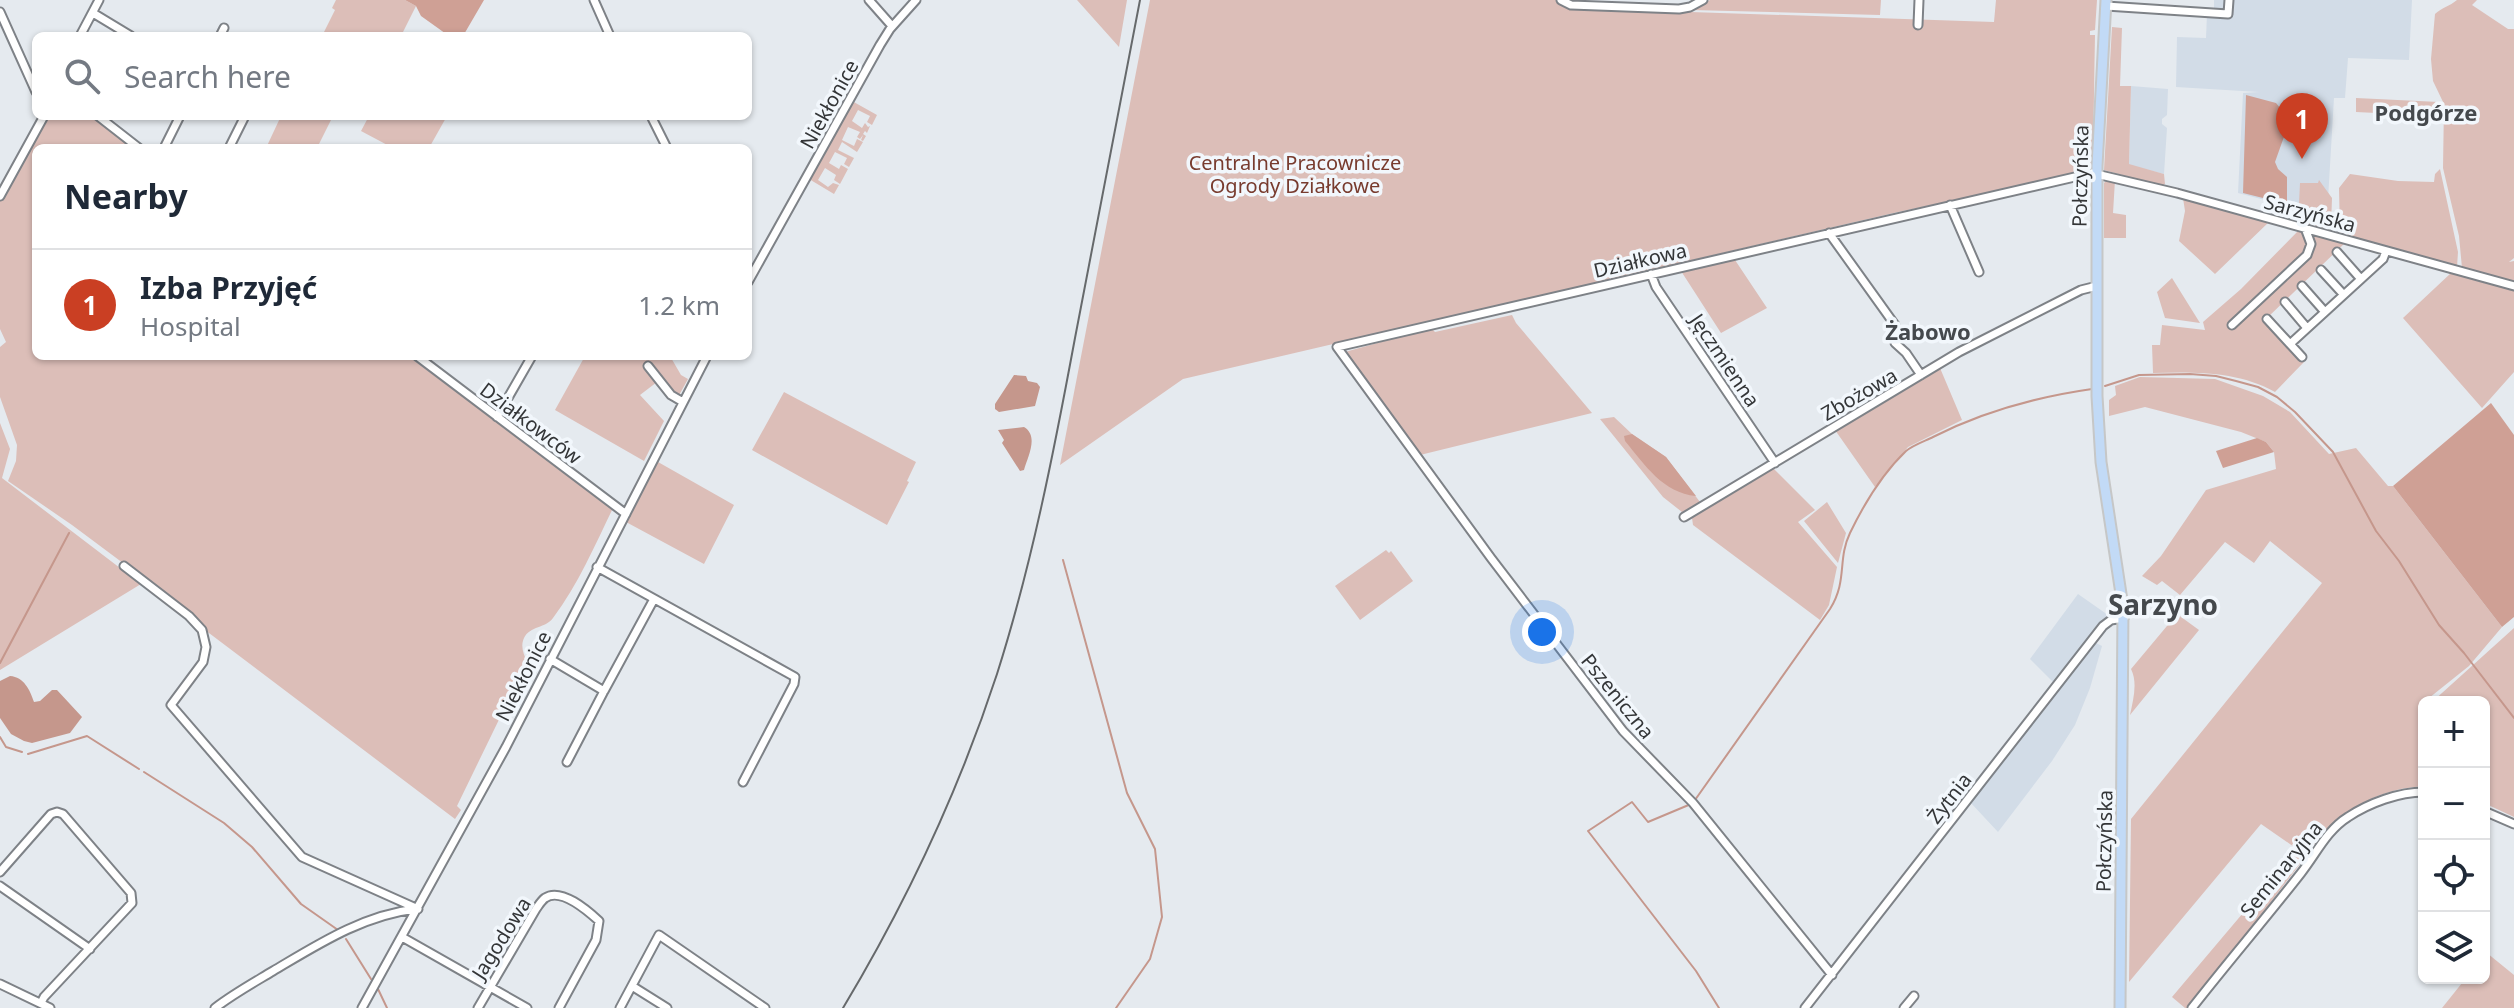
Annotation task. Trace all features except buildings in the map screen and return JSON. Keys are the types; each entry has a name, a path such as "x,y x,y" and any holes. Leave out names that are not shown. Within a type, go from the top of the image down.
{"main road":[{"name":"Połczyńska","path":"2106,3 2097,173 2097,388 2100,452 2124,618 2120,1008"}],"street":[{"path":"82,32 99,0"},
{"path":"594,0 608,32"},
{"path":"869,0 892,26"},
{"name":"Niekłonice","path":"752,269 880,45 892,26 916,0"},
{"path":"1561,0 1571,5 1679,9 1703,0"},
{"path":"1918,25 1919,0"},
{"path":"2106,3 2228,14 2229,0"},
{"path":"0,12 32,83"},
{"path":"93,13 124,32"},
{"path":"0,196 42,120"},
{"path":"103,120 134,144"},
{"path":"166,144 178,120"},
{"path":"231,144 243,120"},
{"path":"653,120 665,144"},
{"name":"Działkowa","path":"1337,347 2097,173"},
{"name":"Sarzyńska","path":"2097,173 2514,286"},
{"path":"0,176 7,184"},
{"path":"1950,205 1979,272"},
{"path":"2232,325 2307,255 2311,244 2305,228"},
{"path":"1829,233 1895,325 1895,343 1921,375"},
{"path":"2290,344 2383,259 2386,251"},
{"path":"2337,252 2360,278"},
{"path":"2321,270 2343,294"},
{"name":"Jęczmienna","path":"1651,274 1656,287 1775,463"},
{"name":"Zbożowa","path":"1684,517 1980,340 2081,290 2097,286"},
{"path":"2302,286 2325,312"},
{"path":"2285,302 2307,328"},
{"path":"2267,319 2302,357"},
{"name":"Pszeniczna","path":"1337,347 1491,558 1623,731 1693,803 1832,975"},
{"name":"Działkowców","path":"422,360 626,514"},
{"path":"497,417 530,360"},
{"name":"Niekłonice","path":"362,1008 506,747 705,360"},
{"path":"648,366 671,395 683,402"},
{"path":"124,566 189,616 202,630 206,647 203,662 171,705 190,730 302,857 418,909"},
{"path":"597,567 795,677 743,782"},
{"path":"567,762 654,599"},
{"name":"Żytnia","path":"1805,1008 2106,623 2124,618"},
{"path":"550,659 604,691"},
{"name":"Seminaryjna","path":"2192,1008 2335,828 2348,817 2379,803 2418,793"},
{"path":"0,872 51,814 57,812 63,814 133,899 41,1003"},
{"path":"2490,814 2514,824"},
{"path":"0,886 90,949"},
{"name":"Jagodowa","path":"478,1008 536,909 550,896 562,897 586,909 599,921 600,927 559,1008"},
{"path":"215,1008 313,948 357,926 385,915 418,909"},
{"path":"620,1008 659,935 765,1008"},
{"path":"402,937 527,1008"},
{"path":"0,984 50,1008"},
{"path":"632,986 667,1008"},
{"path":"1904,1008 1914,996"}],"shaded area":[{"path":"405,0 484,0 465,32 443,32 421,16 416,6"},
{"path":"2214,0 2412,0 2409,60 2348,58 2345,98 2334,98 2327,216 2238,193 2243,93 2259,92 2176,87 2177,37 2206,38 2207,14 2214,14"},
{"path":"2131,86 2168,89 2167,115 2162,119 2162,124 2167,128 2164,174 2129,165"},
{"path":"2246,95 2276,103 2290,120 2275,162 2287,177 2287,204 2243,193"},
{"path":"1014,375 1026,376 1028,381 1040,387 1035,406 999,412 995,404"},
{"path":"2491,403 2514,435 2514,617 2502,627 2393,486"},
{"path":"1024,427 1032,441 1024,470 1020,471 1002,443 1004,440 998,430"},
{"path":"1632,434 1666,457 1696,496 1664,484 1625,441 1624,436"},
{"path":"2257,438 2266,442 2274,452 2223,468 2216,451"},
{"path":"2078,594 2108,615 2053,682 2030,659"},
{"path":"2094,642 2102,646 2075,725 1998,832 1970,802"},
{"path":"10,676 23,682 34,702 57,690 82,717 70,733 32,743 11,734 0,718 0,681"}],"green space":[{"path":"336,0 405,0 416,6 403,32 324,32 335,10 332,8"},
{"path":"1077,0 1127,0 1119,47"},
{"name":"Centralne Pracownicze Ogrody Działkowe","path":"1150,0 1563,0 1570,8 1994,22 1996,0 2097,0 2095,30 2090,31 2090,35 2095,35 2092,167 2084,173 1898,212 1183,379 1060,465"},
{"path":"1710,0 1881,0 1880,15 1691,10"},
{"path":"2457,0 2477,0 2472,5 2508,29 2514,29 2514,258 2509,262 2514,261 2514,282 2462,268 2459,236 2443,168 2444,104 2433,81 2431,59 2435,14"},
{"path":"2112,27 2122,28 2120,86 2131,86 2129,164 2164,174 2165,184 2162,186 2104,170"},
{"path":"2356,98 2439,102 2438,116 2356,112"},
{"path":"852,101 877,115 872,125 867,122 870,116 858,110 852,121 862,128 865,123 870,126 863,134 866,136 863,141 863,135 860,139 857,137 860,132 848,127 842,140 854,146 857,139 863,142 857,152 842,142 838,150 854,158 849,167 844,164 847,158 835,152 829,163 839,169 841,165 848,169 840,184 834,180 836,175 825,168 818,180 828,187 833,183 839,185 834,194 809,179"},
{"path":"46,120 95,120 128,144 32,144 32,360 413,360 613,508 562,605 550,621 530,631 524,638 522,647 527,662 457,806 461,810 455,819 205,630 190,613 8,481 16,461 17,445 0,397 0,347 6,342 0,329 0,199"},
{"path":"279,120 331,120 319,144 268,144"},
{"path":"367,120 445,120 431,144 385,144 361,131"},
{"path":"2440,169 2458,252 2457,267 2340,233 2339,188 2350,174 2398,181 2434,182 2435,174"},
{"path":"2108,179 2115,180 2113,213 2126,215 2126,238 2104,238 2104,183"},
{"path":"2319,180 2332,198 2331,226 2325,229 2298,223 2300,183 2318,183"},
{"path":"2183,198 2270,221 2215,274 2179,241 2185,211"},
{"path":"2299,230 2346,242 2266,319 2304,362 2275,392 2231,376 2153,373 2152,345 2160,345 2162,325 2205,330 2203,322 2241,289"},
{"path":"1733,257 1767,308 1721,333 1681,271"},
{"path":"2451,273 2514,291 2514,372 2482,408 2403,318"},
{"path":"2172,278 2200,323 2165,318 2157,292"},
{"path":"1512,315 1592,413 1420,455 1345,352 1431,328 1435,332"},
{"path":"583,360 672,360 681,375 688,379 678,397 657,382 640,395 664,421 644,461 555,410"},
{"path":"1940,368 1962,420 1908,447 1875,487 1835,430"},
{"path":"2140,377 2215,379 2263,396 2290,412 2329,454 2356,448 2388,486 2393,486 2502,627 2469,666 2432,696 2418,696 2418,787 2395,790 2370,799 2325,831 2190,1008 2185,1008 2172,997 2297,849 2261,824 2129,982 2131,819 2322,583 2270,541 2254,563 2225,542 2180,595 2162,581 2157,585 2142,576 2161,556 2206,490 2276,469 2274,452 2266,442 2241,432 2145,407 2109,416 2109,400 2116,395 2115,386"},
{"path":"784,392 916,462 887,525 752,450"},
{"path":"1614,417 1632,434 1666,457 1700,502 1691,511 1682,512 1663,497 1600,419"},
{"path":"0,423 10,449 2,478 141,584 0,670"},
{"path":"658,462 734,505 704,564 626,522"},
{"path":"1773,468 1815,510 1798,522 1837,567 1829,605 1820,620 1693,525 1692,518"},
{"path":"1827,502 1846,533 1838,563 1804,521"},
{"path":"1386,550 1391,551 1413,581 1360,620 1335,586"},
{"path":"2177,614 2199,630 2130,715 2135,686 2131,669"},
{"path":"2514,628 2514,817 2490,806 2490,696 2439,696"},
{"path":"2490,955 2514,975 2514,1008 2442,1008 2461,984 2490,984"}],"waterway":[{"path":"2105,386 2139,375 2190,374 2236,381 2258,387 2277,397 2333,452 2376,531 2399,561 2439,625 2514,718"},
{"path":"1695,800 1830,609 1839,589 1850,533 1875,489 1906,451 1991,412 2092,389"},
{"path":"0,663 69,533"},
{"path":"1063,560 1127,793 1155,849 1162,917 1150,959 1116,1008"},
{"path":"28,754 87,736 139,769"},
{"path":"0,737 6,747 22,752"},
{"path":"144,772 224,823 252,847 301,904 338,930"},
{"path":"1691,804 1648,822 1632,802 1588,831 1696,971 1719,1008"},
{"path":"346,939 371,979"},
{"path":"378,989 387,1008"}],"railway":[{"path":"843,1008 888,928 948,803 982,717 1010,633 1050,465 1140,0"}],"place":[{"name":"Izba Przyjęć","path":"2302,159"}],"district":[{"name":"Podgórze","path":"2426,112"},
{"name":"Żabowo","path":"1928,331"},
{"name":"Sarzyno","path":"2163,604"}]}
